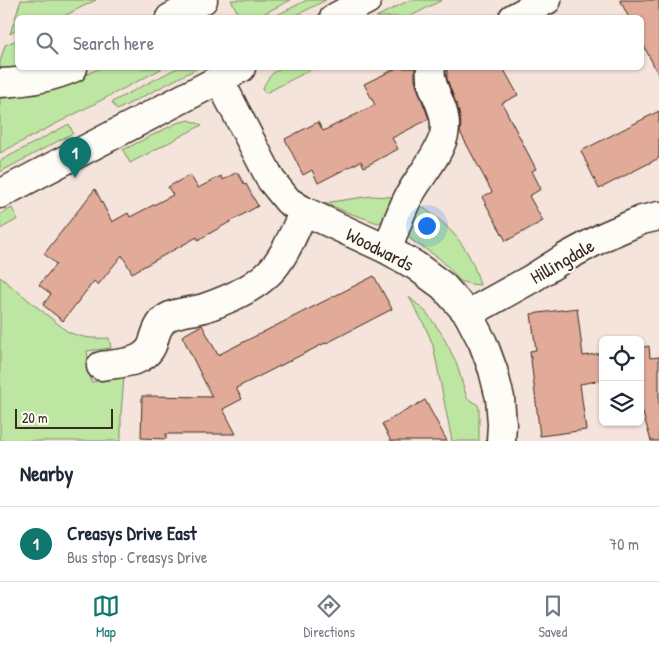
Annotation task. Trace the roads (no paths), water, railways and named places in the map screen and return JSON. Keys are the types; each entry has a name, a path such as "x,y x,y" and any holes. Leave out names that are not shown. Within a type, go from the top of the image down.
{"street":[{"path":"340,15 367,0"},
{"path":"518,15 547,0"},
{"path":"0,83 34,80 68,70"},
{"path":"388,250 395,227 409,195 440,146 444,135 444,117 431,78 431,70"},
{"path":"0,194 230,73"},
{"name":"Woodwards","path":"230,73 271,180 288,201 304,211 388,250 416,266 443,286 468,314 494,370 500,398 501,441"},
{"path":"101,366 144,357 151,349 158,328 165,319 223,301 256,283 280,259 304,211"},
{"name":"Hillingdale","path":"468,314 605,236 642,220 659,216"}],"place":[{"name":"Creasys Drive East","path":"75,178"}]}
